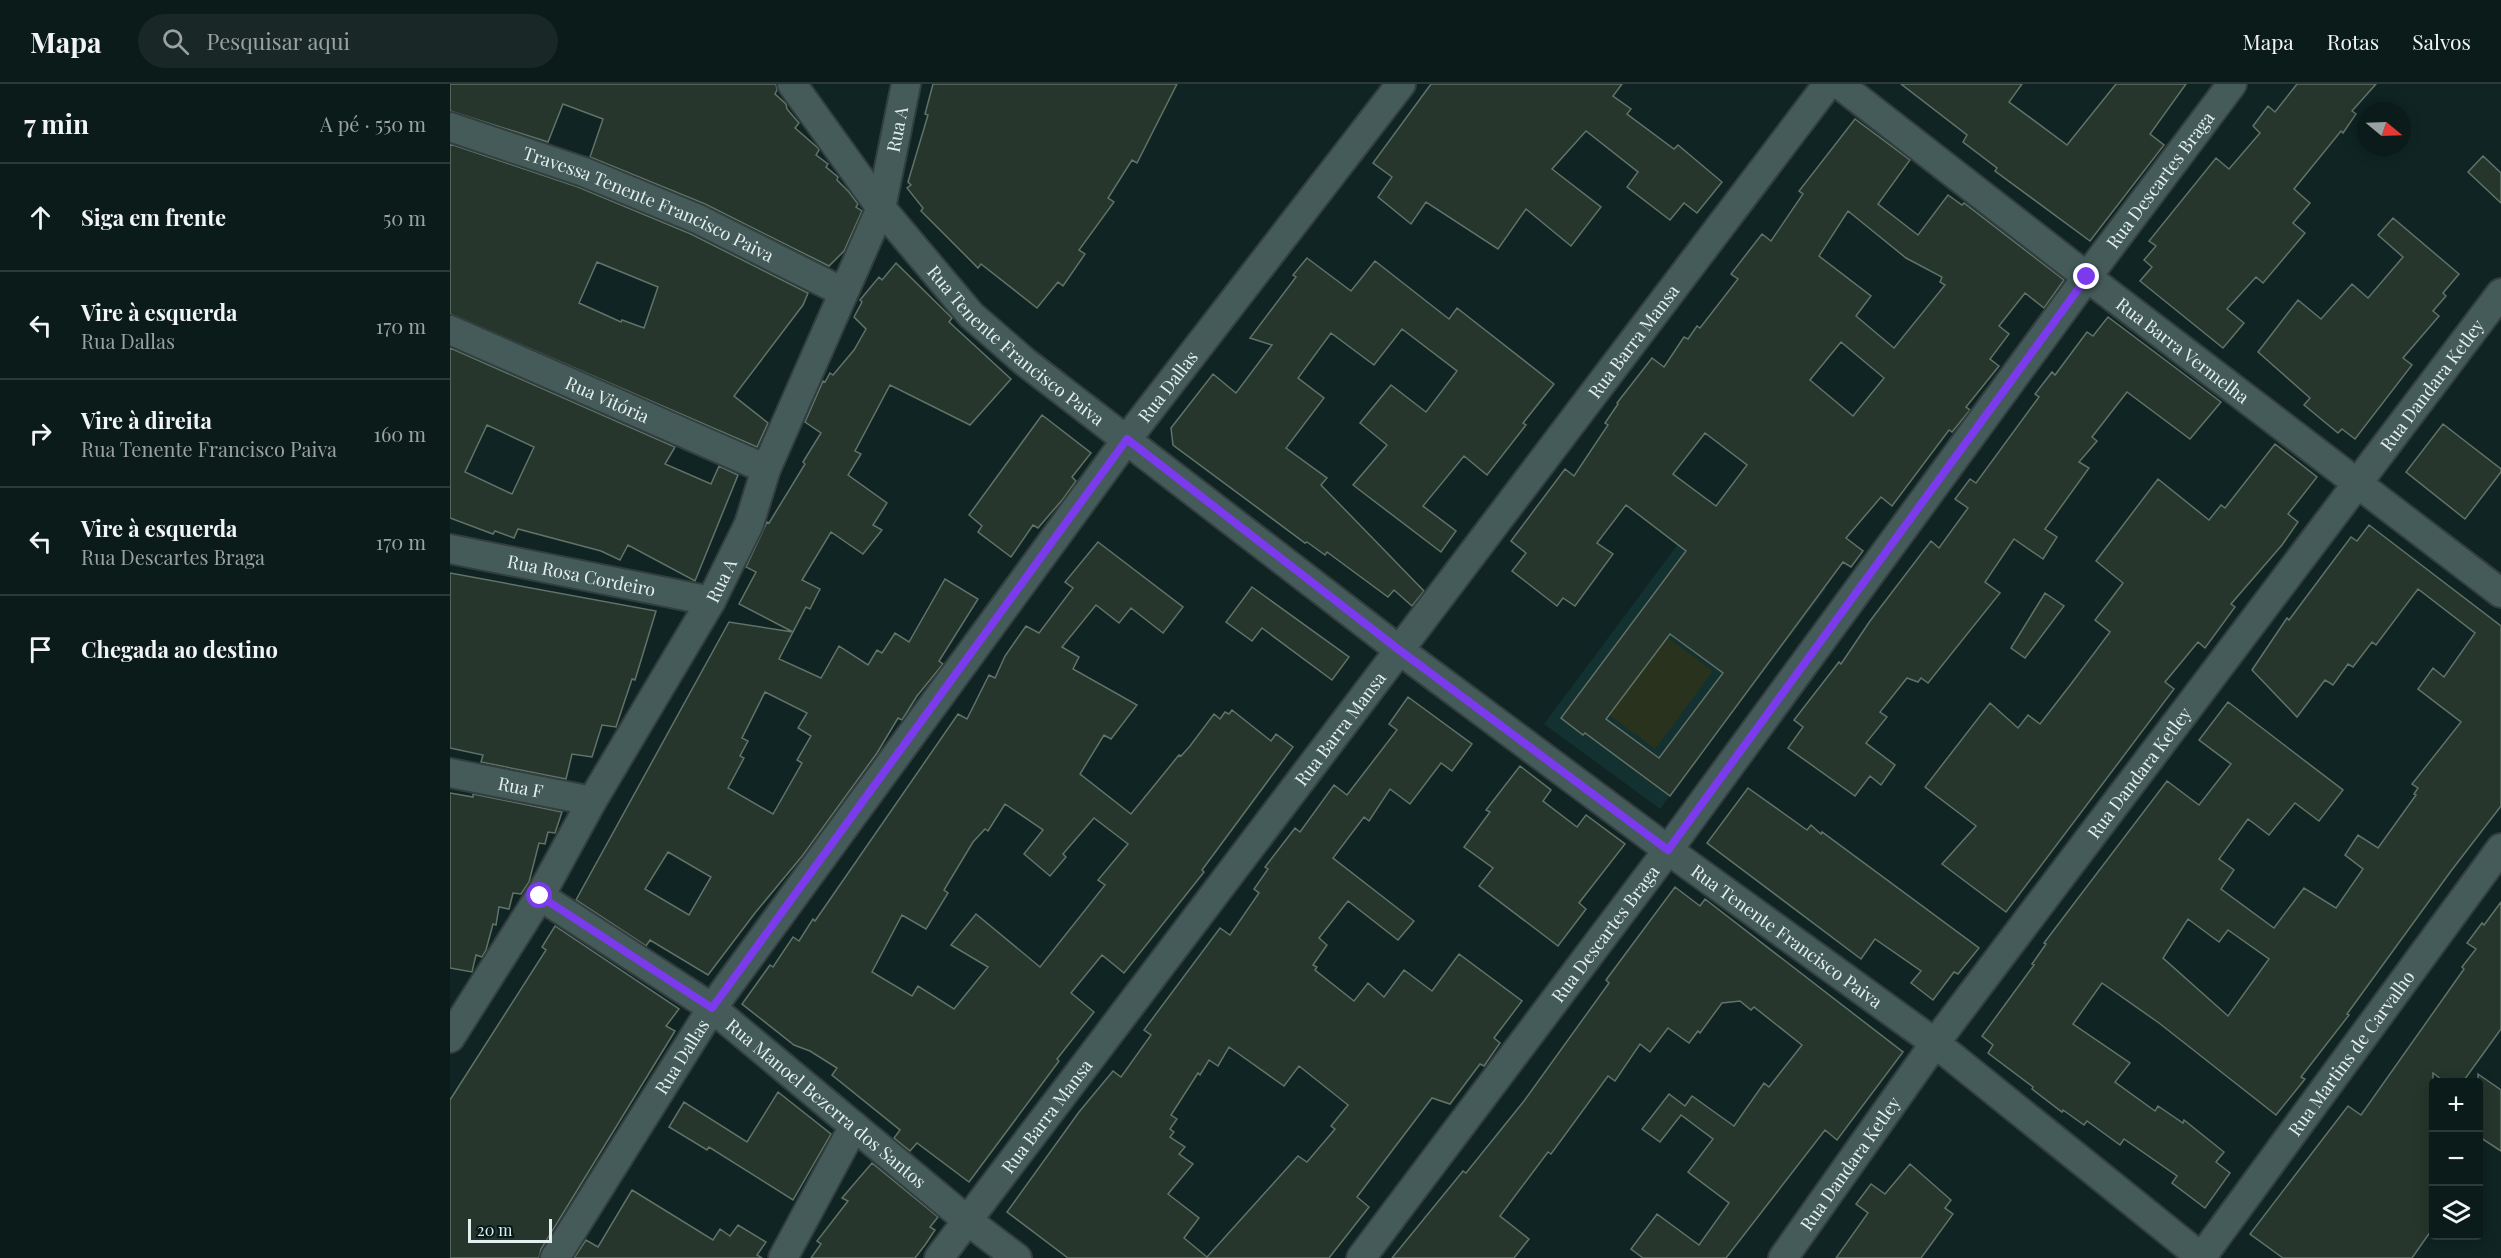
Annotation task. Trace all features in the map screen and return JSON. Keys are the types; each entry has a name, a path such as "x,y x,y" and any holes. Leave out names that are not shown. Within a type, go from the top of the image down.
{"street":[{"name":"Rua Tenente Francisco Paiva","path":"792,84 881,208 971,315 1025,362 1398,649 1668,850 1935,1043 2201,1258"},
{"name":"Rua A","path":"450,1038 461,1000 540,896 592,801 711,601 749,524 766,469 881,208 906,84"},
{"name":"Rua Dallas","path":"555,1258 712,1008 1127,439 1401,84"},
{"name":"Rua Barra Mansa","path":"939,1258 1828,84"},
{"name":"Rua Barra Vermelha","path":"1839,84 2087,277 2501,592"},
{"name":"Rua Descartes Braga","path":"1361,1258 1668,850 2087,277 2232,84"},
{"name":"Travessa Tenente Francisco Paiva","path":"450,127 584,172 698,219 843,292"},
{"name":"Rua Dandara Ketley","path":"1783,1258 1935,1043 2501,293"},
{"name":"Rua Vitória","path":"450,330 766,469"},
{"name":"Rua Rosa Cordeiro","path":"450,549 711,601"},
{"name":"Rua F","path":"450,773 592,801"},
{"name":"Rua Martins de Carvalho","path":"2201,1258 2501,848"},
{"name":"Rua Manoel Bezerra dos Santos","path":"540,896 712,1008 968,1221 1017,1258"},
{"path":"783,1258 854,1126"}],"shaded area":[{"path":"1710,501 1826,589 1660,809 1544,724"}],"green space":[{"path":"1667,637 1713,671 1655,749 1609,715"}],"building":[{"path":"450,84 776,84 775,94 786,104 787,109 799,123 795,128 818,148 816,155 828,164 826,167 838,177 837,180 858,204 856,207 862,211 844,251 829,266 705,204 590,157 603,119 563,104 548,142 450,111"},
{"path":"933,84 1177,84 1137,163 1132,160 1108,198 1114,202 1079,250 1085,254 1063,286 1058,282 1037,308 981,264 978,268 921,211 923,208 907,188 911,185 908,182 928,115 925,114"},
{"path":"1431,84 1622,84 1613,96 1631,109 1627,114 1674,149 1678,145 1722,182 1697,213 1684,203 1670,220 1627,187 1638,172 1586,131 1552,169 1601,207 1571,246 1526,209 1498,249 1426,202 1411,224 1378,197 1392,177 1373,163"},
{"path":"1901,84 2022,84 2009,102 2067,145 2116,84 2186,84 2150,134 2164,145 2090,241 1995,171 1997,168 1963,142 1967,135"},
{"path":"2297,84 2376,84 2360,102 2357,102 2352,111 2356,114 2343,133 2341,131 2294,189 2310,203 2293,223 2305,233 2263,283 2256,277 2227,309 2244,323 2223,348 2140,281 2152,267 2144,260 2156,246 2149,241 2216,158 2229,169 2260,133 2253,126 2268,106 2275,112"},
{"path":"1855,119 1910,160 1878,204 1918,235 1948,195 1962,205 1964,203 2064,280 2044,308 2025,293 1999,326 2009,334 1990,359 1999,366 1966,407 1970,410 1952,432 1949,430 1892,506 1881,497 1846,538 1863,551 1851,567 1843,562 1670,796 1561,718 1686,551 1626,505 1597,543 1613,554 1575,606 1563,598 1557,606 1512,571 1526,553 1511,541 1565,469 1574,476 1608,425 1605,423 1617,403 1652,358 1664,367 1684,337 1688,339 1697,326 1700,328 1738,279 1731,274 1762,234 1771,241 1803,194 1799,191","holes":["1848,211 1906,258 1942,277 1940,282 1945,285 1894,348 1856,316 1871,296 1819,256","1841,342 1884,378 1853,416 1810,380","1705,433 1747,465 1716,506 1673,474","1670,634 1723,673 1659,758 1606,719"]},
{"path":"450,144 578,187 691,234 808,293 803,305 734,396 768,423 757,447 450,314","holes":["597,262 658,287 644,328 622,320 621,322 579,303"]},
{"path":"2483,156 2501,173 2501,203 2468,172"},
{"path":"2393,218 2459,274 2443,293 2446,296 2433,311 2439,316 2403,358 2412,365 2355,439 2342,429 2338,433 2304,405 2310,398 2258,352 2298,300 2321,319 2352,284 2368,298 2403,257 2378,235"},
{"path":"1307,258 1351,291 1375,261 1449,319 1457,308 1554,384 1523,423 1526,425 1487,475 1464,456 1423,506 1456,531 1441,552 1353,485 1387,445 1360,423 1391,385 1426,412 1457,371 1402,329 1374,365 1331,333 1298,378 1324,398 1286,448 1327,478 1321,485 1424,591 1412,606 1394,590 1388,597 1327,552 1325,555 1307,542 1305,543 1173,445 1171,428 1213,374 1236,393 1272,345 1250,338 1296,277 1293,275"},
{"path":"896,263 952,318 949,322 1011,379 970,425 890,385 855,451 861,454 848,475 887,503 873,525 882,530 863,554 831,532 802,580 820,589 810,609 806,607 779,659 821,678 839,646 868,665 877,650 882,653 895,633 909,642 945,579 978,599 939,661 943,664 917,696 902,720 898,718 877,753 803,855 708,975 650,940 646,946 576,900 729,622 793,632 739,604 756,572 746,567 767,522 769,523 805,464 803,462 821,433 805,422 823,381 825,382 830,373 833,375 854,350 866,329 854,317 862,302 860,300 879,277 882,280","holes":["765,692 807,713 798,728 811,736 797,760 802,763 773,814 728,788 744,758 740,756 748,741 742,738","668,852 711,877 689,915 645,889"]},
{"path":"2108,317 2221,402 2190,439 2127,392 2092,437 2097,441 2079,462 2089,468 2045,529 2057,537 2043,559 2014,539 1985,582 2000,593 1928,683 1921,678 1918,682 1907,678 1880,712 1887,717 1866,743 1895,765 1881,785 1870,776 1855,796 1788,748 1803,727 1794,720 1839,662 1841,664 1870,621 1931,541 1939,548 1968,508 1955,499 1970,479 1976,483 2039,397 2035,394 2052,372 2055,375 2087,332 2093,336"},
{"path":"450,348 675,447 665,464 711,484 719,466 738,475 695,581 628,545 620,560 601,551 518,529 514,538 495,531 493,534 450,518","holes":["487,425 534,447 512,494 465,472"]},
{"path":"1042,415 1091,453 1072,477 1076,481 1063,499 1038,528 1033,525 1011,557 978,532 982,526 969,515"},
{"path":"2443,424 2501,469 2465,519 2406,472"},
{"path":"2275,444 2317,477 2288,514 2298,522 2282,545 2231,604 2235,607 2205,648 2198,642 2165,682 2174,689 2006,912 1942,864 1976,826 1925,787 1990,703 2018,728 2028,715 2040,724 2071,684 2110,632 2095,620 2123,583 2096,561 2158,479 2209,520 2221,505 2225,508"},
{"path":"2369,525 2501,626 2501,806 2347,1014 2349,1015 2301,1077 2305,1079 2276,1115 2159,1023 2102,983 2073,1024 2130,1063 2115,1082 2155,1111 2158,1106 2183,1123 2184,1120 2224,1152 2216,1162 2230,1173 2205,1208 2172,1183 2177,1176 2124,1139 2120,1145 2087,1121 2084,1125 2063,1110 2062,1112 2032,1089 2033,1087 1988,1053 1993,1045 1982,1036 2034,965 2032,964 2046,944 2044,943 2167,781 2199,805 2231,764 2199,740 2228,702 2343,790 2319,821 2295,803 2269,835 2248,819 2219,859 2234,870 2221,889 2274,928 2304,888 2336,908 2363,869 2345,855 2358,835 2378,848 2416,795 2414,794 2418,788 2412,784 2461,722 2418,689 2433,668 2444,677 2475,633 2418,589 2376,645 2372,642 2353,667 2348,664 2333,685 2325,680 2297,717 2252,670 2287,618 2289,620 2351,537 2357,541","holes":["2188,919 2219,942 2228,930 2269,959 2228,1016 2163,958"]},
{"path":"1098,542 1183,607 1163,633 1131,608 1119,623 1096,605 1062,647 1079,657 1073,669 1137,705 1111,739 1104,735 1080,774 1131,814 1179,755 1181,756 1190,746 1214,714 1220,719 1225,712 1229,714 1232,710 1271,741 1276,734 1293,747 1202,870 1204,872 1124,973 1102,955 1071,993 1094,1012 1057,1059 1059,1061 969,1182 917,1143 910,1151 894,1138 900,1130 832,1075 837,1068 810,1051 794,1045 742,1004 770,965 773,967 793,937 799,941 813,919 815,921 958,714 967,719 989,675 995,678 1005,656 1026,626 1039,633 1073,588 1065,582","holes":["1005,804 1043,830 1024,854 1050,876 1066,857 1063,854 1094,818 1128,844 1098,880 1105,885 1040,967 976,914 951,945 988,967 954,1009 918,986 912,996 872,972 902,915 926,929 948,893 944,890 973,842 985,829 988,831"]},
{"path":"450,573 656,611 635,680 632,679 616,727 602,725 592,757 572,754 566,779 481,762 483,755 450,748"},
{"path":"1252,587 1349,657 1332,680 1262,628 1252,641 1226,622"},
{"path":"2045,593 2064,606 2025,658 2011,648"},
{"path":"1408,697 1472,744 1452,771 1441,763 1410,804 1390,789 1369,821 1364,817 1333,858 1414,921 1398,940 1348,901 1319,938 1327,945 1313,965 1317,967 1315,970 1354,1001 1368,983 1384,997 1404,970 1432,991 1459,954 1522,1001 1494,1038 1500,1043 1484,1066 1480,1064 1450,1104 1432,1098 1357,1197 1369,1207 1329,1258 1068,1258 1007,1212 1079,1112 1113,1071 1121,1077 1151,1035 1144,1030 1220,928 1230,935 1259,893 1254,889 1268,869 1265,867 1295,828 1300,832 1334,785 1347,795 1397,730 1389,724","holes":["1229,1047 1284,1086 1299,1066 1348,1105 1331,1126 1335,1129 1307,1162 1298,1156 1207,1257 1184,1238 1199,1218 1168,1194 1193,1164 1179,1154 1185,1147 1170,1137 1174,1132 1170,1129 1177,1119 1171,1115 1209,1060 1218,1066"]},
{"path":"1520,766 1551,790 1543,801 1577,827 1586,815 1625,844 1579,903 1586,909 1558,946 1479,886 1493,868 1464,847 1490,812 1486,810"},
{"path":"1748,788 1807,830 1811,825 1821,834 1822,832 1979,948 1958,974 1954,972 1933,1000 1911,983 1921,971 1875,939 1861,959 1707,843"},
{"path":"450,793 473,797 473,794 562,812 555,833 548,832 545,844 539,843 529,882 521,894 513,893 509,909 499,907 496,925 493,924 486,950 482,957 476,955 472,972 450,968"},
{"path":"1675,887 1700,906 1705,899 1903,1052 1837,1140 1825,1130 1726,1258 1643,1258 1631,1249 1657,1214 1699,1245 1729,1203 1688,1172 1713,1139 1681,1115 1660,1142 1642,1129 1669,1094 1685,1106 1692,1096 1734,1126 1764,1083 1769,1087 1802,1045 1754,1007 1751,1010 1740,1001 1722,1003 1700,1033 1698,1031 1689,1043 1668,1028 1650,1052 1640,1044 1615,1081 1608,1076 1551,1154 1548,1152 1500,1216 1529,1239 1514,1258 1392,1258 1463,1171 1466,1173 1524,1101 1609,983 1606,980"},
{"path":"2501,902 2501,1029 2466,1078 2440,1078 2433,1073 2433,1078 2429,1078 2429,1234 2412,1258 2283,1258 2250,1234 2348,1106 2361,1115 2464,969 2462,967 2476,949 2467,943 2482,923 2484,925"},
{"path":"555,926 679,1009 666,1026 675,1031 541,1249 539,1258 450,1258 450,1100 546,950 542,947"},
{"path":"2478,1074 2501,1090 2501,1151 2483,1139 2483,1078 2478,1078"},
{"path":"778,1092 831,1134 793,1200 709,1147 707,1150 669,1127 684,1102 747,1142"},
{"path":"872,1163 938,1217 930,1227 935,1230 915,1258 811,1258 821,1244 817,1241 848,1201 842,1198"},
{"path":"1910,1164 1951,1200 1945,1208 1953,1214 1921,1258 1836,1258 1868,1213 1856,1204 1871,1184 1885,1194"},
{"path":"632,1190 713,1240 720,1229 730,1236 738,1225 766,1242 757,1255 762,1258 574,1258 586,1240 598,1247"}],"route":[{"path":"540,896 712,1008 1127,439 1398,649 1668,850 2087,277"}]}
